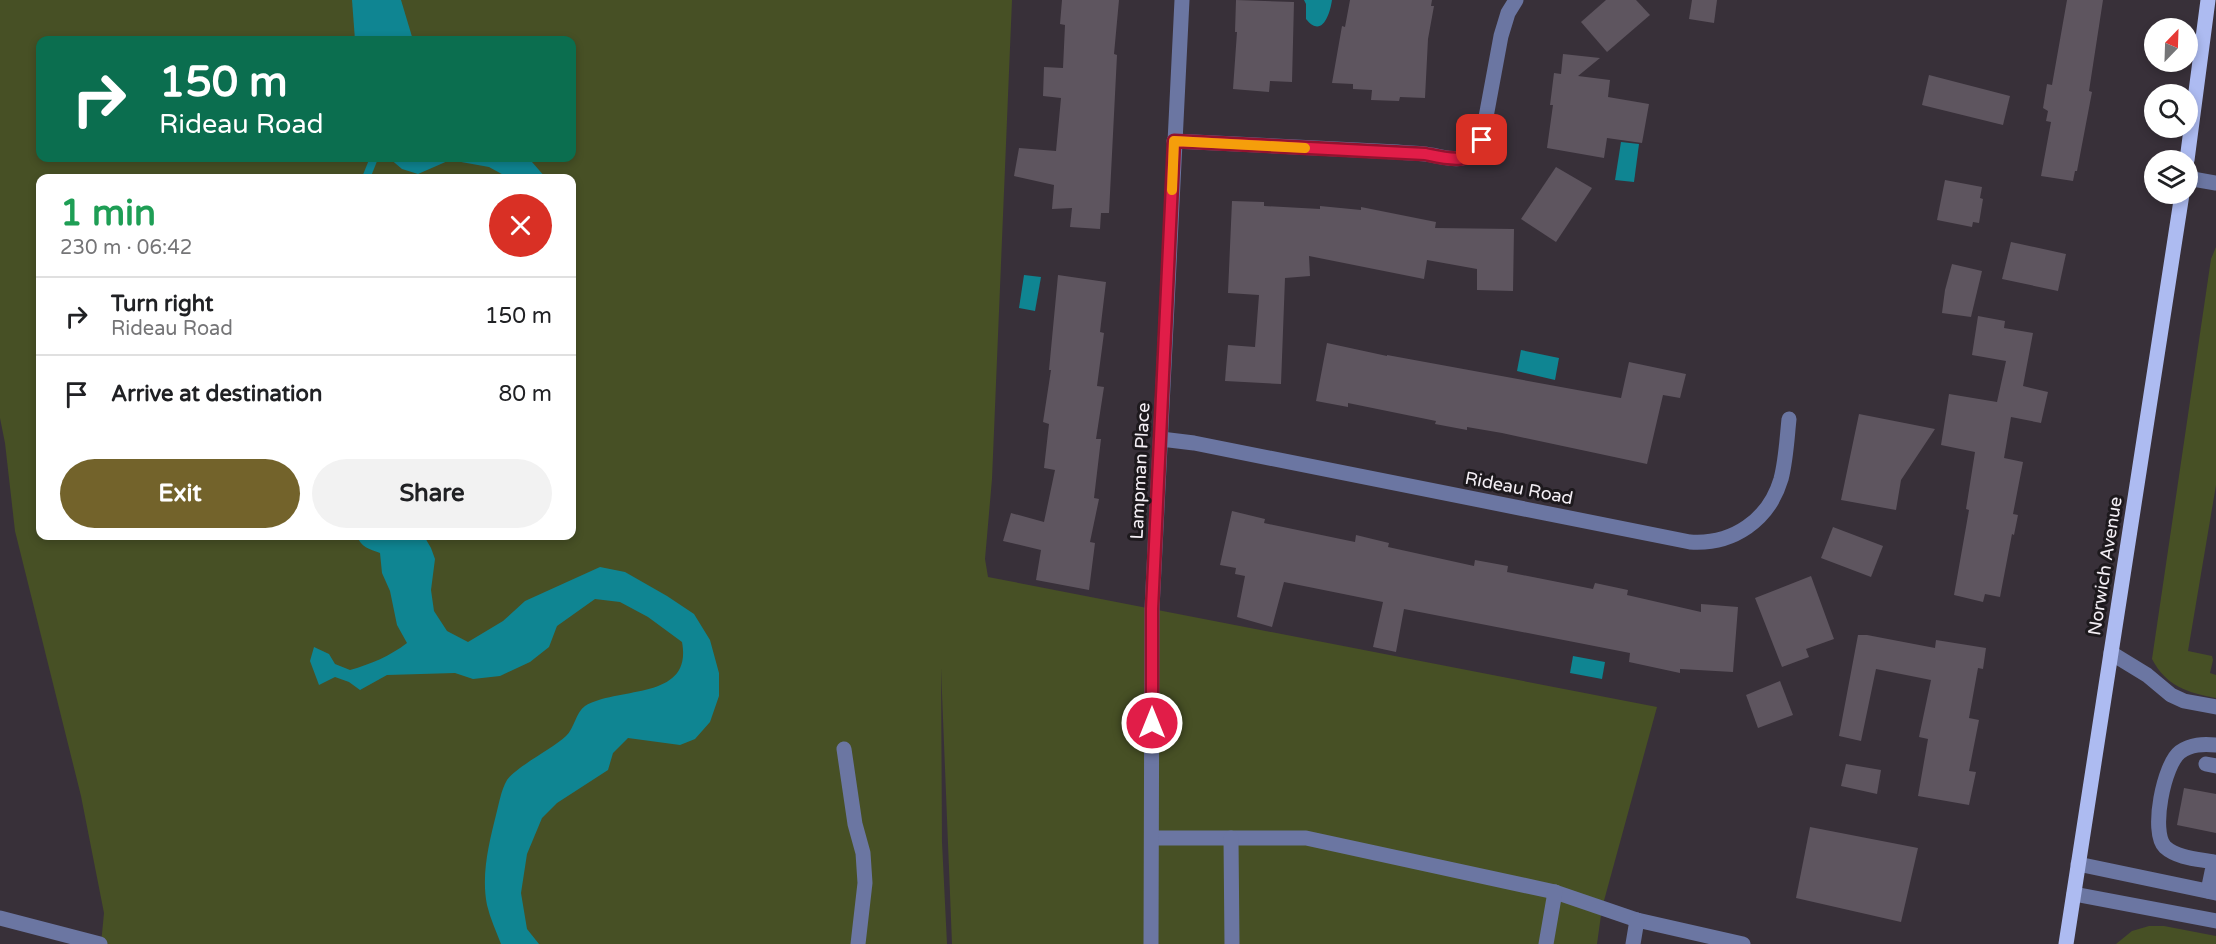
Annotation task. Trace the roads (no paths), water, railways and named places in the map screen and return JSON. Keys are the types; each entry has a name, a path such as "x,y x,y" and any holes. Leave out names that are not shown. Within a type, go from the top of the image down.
{"main road":[{"path":"2188,150 2208,0"},
{"name":"Norwich Avenue","path":"2066,944 2180,204"}],"street":[{"name":"Lampman Place","path":"1151,944 1152,609 1182,0"},
{"path":"1174,141 1425,154 1451,159 1471,156 1481,144 1501,36 1508,12 1516,0"},
{"path":"2198,180 2216,183"},
{"name":"Rideau Road","path":"1161,439 1194,443 1704,543 1722,540 1743,531 1768,506 1781,479 1789,419"},
{"path":"2111,653 2184,702 2216,707"},
{"path":"2078,864 2212,892 2215,862 2171,851 2163,845 2159,833 2166,772 2172,762 2188,747 2197,744 2216,745"},
{"path":"844,749 865,883 858,944"},
{"path":"1152,838 1305,838 1555,892 1637,920 1743,944"},
{"path":"1231,838 1232,944"},
{"path":"1546,944 1555,892"},
{"path":"2074,894 2216,921"},
{"path":"0,918 100,944"},
{"path":"1633,944 1637,920"}],"water":[{"path":"352,0 401,0 412,36 355,36"},
{"path":"1304,0 1332,0 1327,17 1321,25 1312,24 1306,19"},
{"path":"1621,142 1639,144 1634,182 1615,180"},
{"path":"394,162 445,162 418,174 402,169"},
{"path":"461,162 532,162 542,174 502,174 489,167"},
{"path":"1024,275 1041,277 1035,311 1019,308"},
{"path":"1521,350 1559,358 1555,380 1517,371"},
{"path":"359,540 426,540 435,559 431,590 434,611 447,631 468,642 503,621 525,601 600,567 625,572 667,596 694,614 710,640 719,673 719,696 710,722 695,739 680,745 628,738 613,753 608,770 557,803 542,818 527,854 521,893 527,929 539,944 501,944 487,905 485,882 487,859 493,826 505,784 518,769 566,736 579,712 585,706 599,700 650,689 665,683 676,674 682,661 682,642 648,617 620,602 595,599 557,626 549,647 530,662 500,676 473,679 455,673 387,675 360,690 349,682 335,677 319,685 310,661 314,647 329,654 335,664 350,670 380,659 407,643 397,625 390,591 382,573 380,553 363,545"},
{"path":"1573,656 1605,662 1602,679 1570,673"}],"waterway":[{"path":"368,174 372,162"}]}
